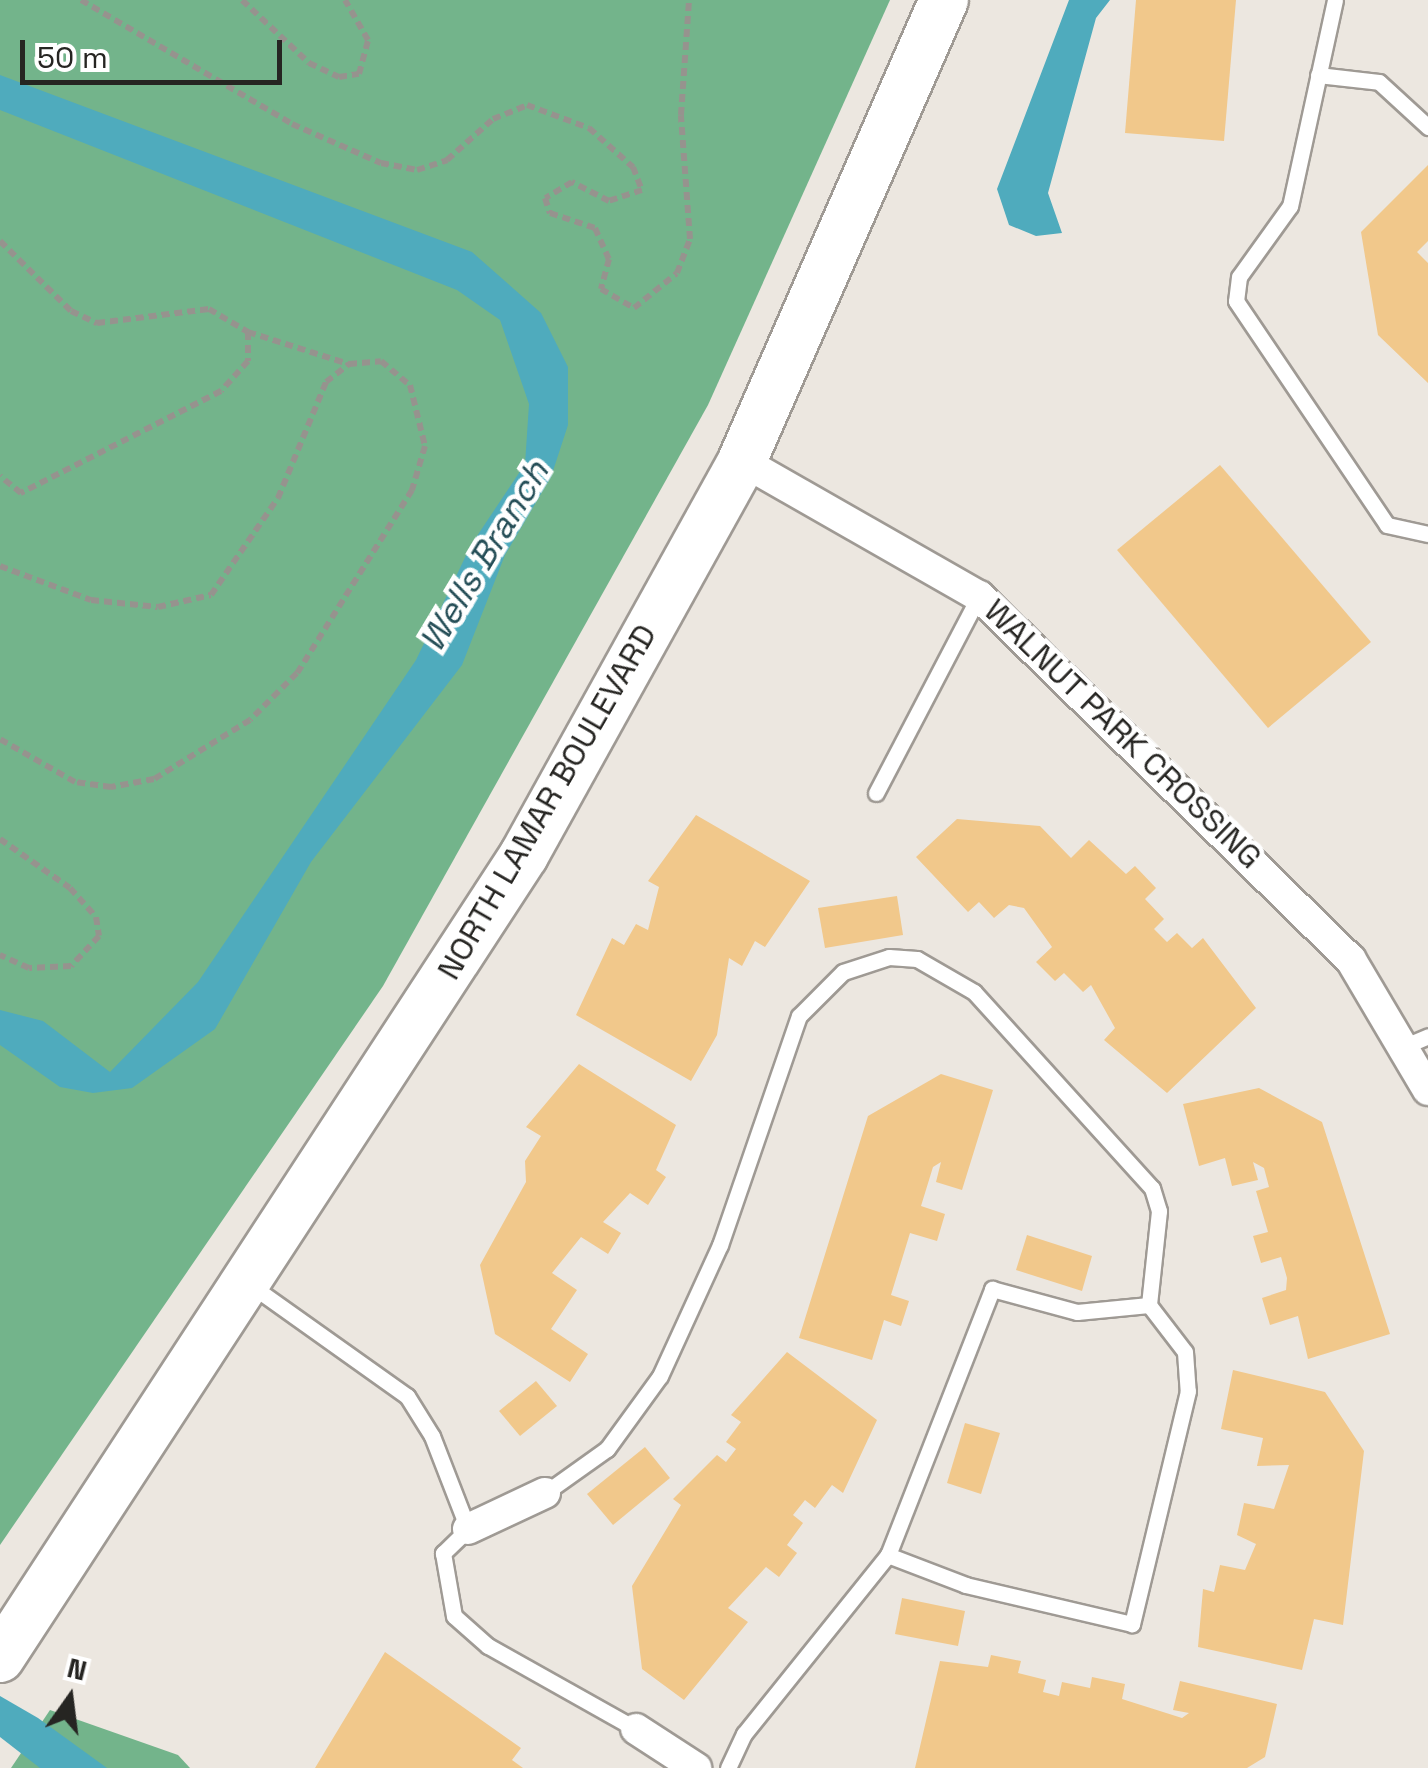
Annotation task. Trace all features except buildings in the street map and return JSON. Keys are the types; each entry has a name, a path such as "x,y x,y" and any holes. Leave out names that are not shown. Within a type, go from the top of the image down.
{"main road":[{"name":"NORTH LAMAR BOULEVARD","path":"0,1658 248,1284 524,855 742,461 944,0"}],"street":[{"name":"WALNUT PARK CROSSING","path":"742,461 979,596 1296,900 1352,960 1416,1041 1428,1090"},
{"path":"468,1529 545,1494"},
{"path":"636,1729 696,1768"}],"lane":[{"path":"1336,0 1290,206 1239,277 1236,301 1388,525 1428,534"},
{"path":"1318,75 1379,82 1428,127"},
{"path":"876,793 979,596"},
{"path":"545,1494 608,1449 660,1376 720,1245 800,1016 844,972 890,956 944,969 974,992 1133,1159 1159,1210 1149,1305 1185,1352 1188,1391 1132,1624 966,1585 888,1555"},
{"path":"248,1284 406,1396 468,1529 442,1553 454,1616 488,1646 636,1729"},
{"path":"728,1768 744,1734 888,1555 992,1289 1077,1312 1149,1305"}],"path":[{"path":"80,0 292,124 382,164 418,170 446,160 493,120 526,105 589,128 633,167 642,190 608,201 572,182 544,198 550,213 595,228 609,259 601,288 634,308 677,273 690,238 681,115 689,0"},
{"path":"242,0 309,64 339,78 359,74 368,40 345,0"},
{"path":"0,241 71,311 97,322 209,310 248,332 349,364 381,362 410,385 425,446 370,568 297,673 250,720 154,779 76,782 0,739"},
{"path":"0,476 20,493 221,391 248,361 248,332"},
{"path":"0,566 91,600 158,608 211,595 278,498 326,382 349,364"},
{"path":"0,840 70,888 96,917 99,936 71,966 29,968 0,955"}],"green space":[{"path":"0,0 890,0 708,405 383,986 0,1545"},
{"path":"50,1710 178,1755 190,1768 11,1768"}],"water":[{"path":"1069,0 1110,0 1096,18 1048,193 1062,233 1036,236 1009,225 997,189"},
{"name":"Wells Branch","path":"0,75 472,252 541,313 568,367 568,425 551,477 505,555 462,665 311,862 215,1029 132,1088 93,1093 60,1087 0,1045 0,1010 43,1021 110,1072 198,982 416,660 471,545 525,464 529,404 500,320 457,290 0,110"},
{"path":"0,1696 107,1768 40,1768 0,1737"}]}
